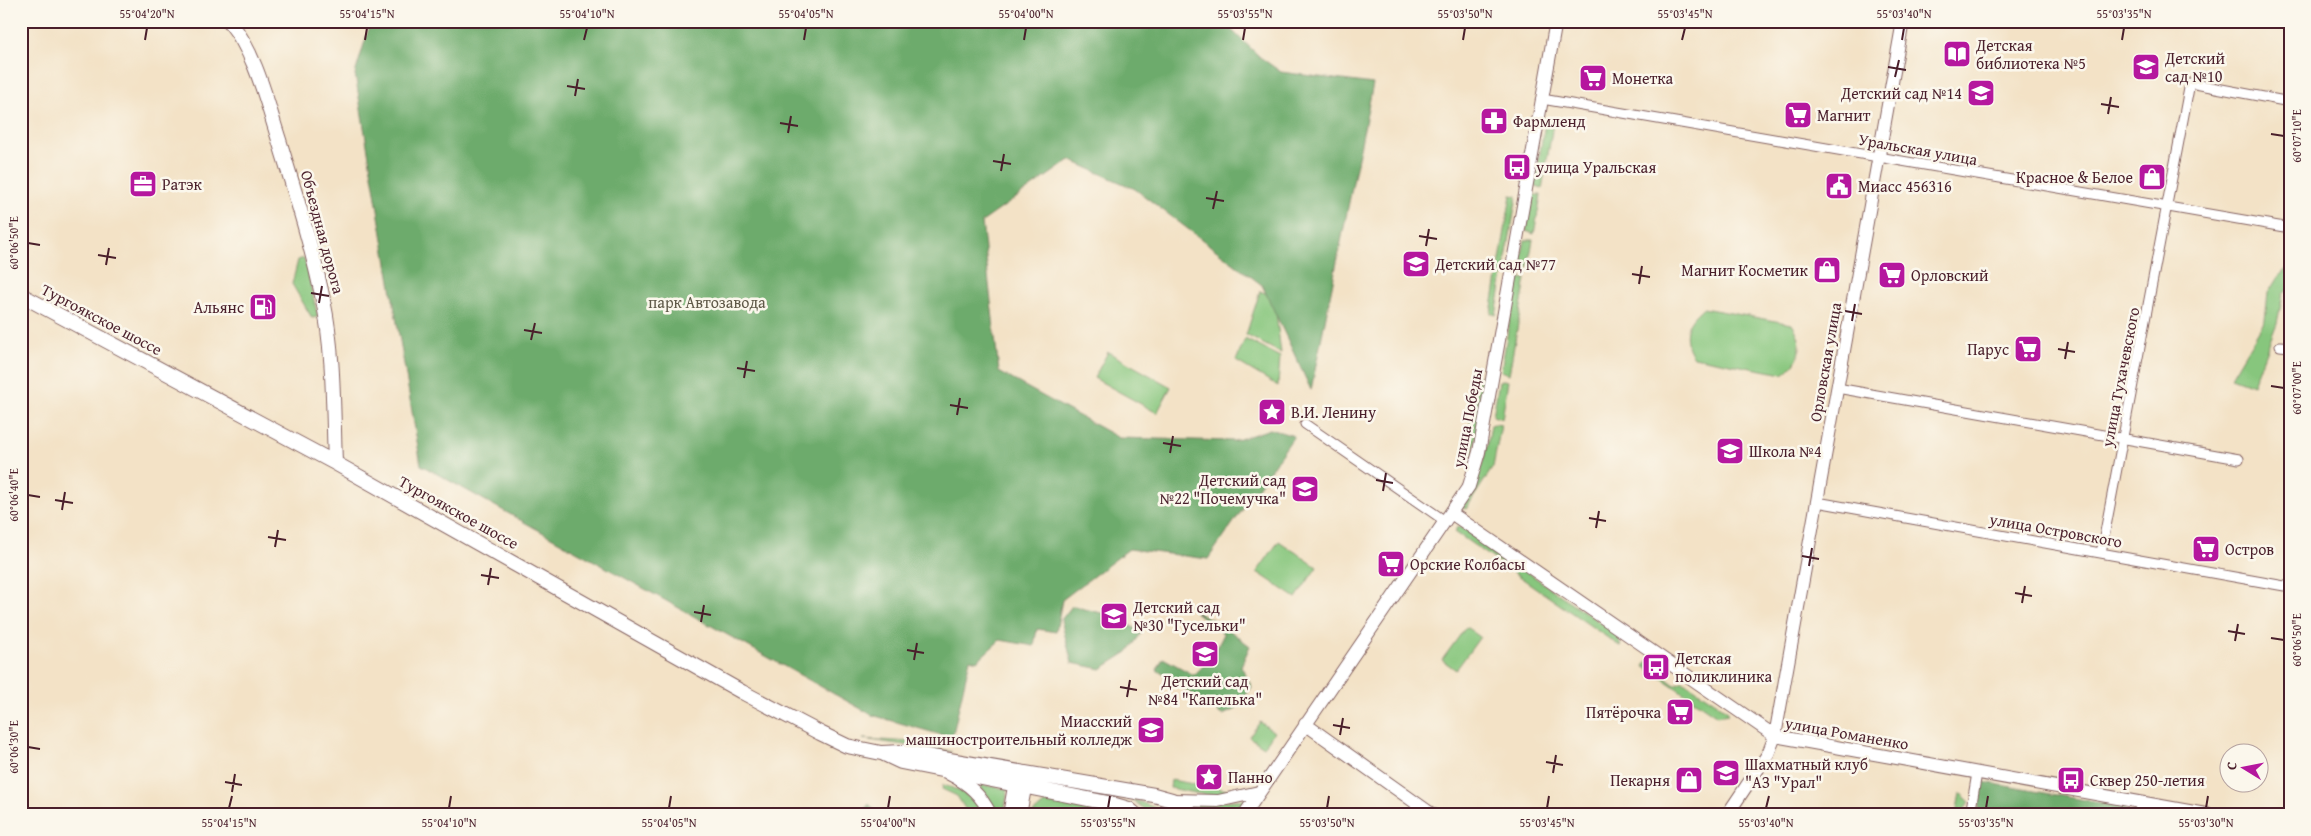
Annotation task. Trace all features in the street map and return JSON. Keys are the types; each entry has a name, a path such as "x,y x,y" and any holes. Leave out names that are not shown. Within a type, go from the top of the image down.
{"main road":[{"name":"Объездная дорога","path":"229,21 247,50 264,94 308,234 324,301 328,333 335,462"},
{"name":"Тургоякское шоссе","path":"21,296 335,462 759,701 847,746 881,753 901,762 942,770 1021,779"},
{"name":"Тургоякское шоссе","path":"881,753 903,752 1021,779"},
{"path":"1021,779 1154,795 1172,800 1193,815"},
{"path":"1021,779 1129,809 1136,815"}],"street":[{"name":"улица Победы","path":"1244,815 1469,486 1477,461 1556,21"},
{"name":"Орловская улица","path":"1727,815 1768,754 1775,736 1903,21"},
{"name":"улица Тухачевского","path":"2101,553 2190,83 2290,102"},
{"name":"Уральская улица","path":"1542,99 2290,228"},
{"path":"2280,346 2290,347"},
{"path":"1837,388 2239,459"},
{"name":"улица Романенко","path":"1305,424 1361,463 1448,516 1775,736 2211,815"},
{"name":"улица Островского","path":"1817,502 2290,587"},
{"path":"1305,724 1433,815"},
{"path":"942,770 964,781 982,798 991,815"},
{"path":"1970,815 1977,773"},
{"path":"1009,815 1021,779"},
{"path":"1020,815 1021,779"},
{"path":"1172,800 1218,801 1259,792"},
{"path":"2138,815 2141,802"}],"green space":[{"name":"парк Автозавода","path":"371,21 1222,21 1260,57 1281,72 1373,84 1311,390 1262,285 1135,189 1070,160 982,222 999,372 1119,438 1234,441 1270,429 1294,436 1208,559 1129,549 1062,600 1056,632 1037,629 1034,646 1000,640 977,661 970,659 952,738 872,715 421,465 355,74"},
{"path":"1545,124 1553,125 1542,189 1534,186"},
{"path":"1511,195 1517,196 1496,315 1491,313"},
{"path":"1533,195 1541,195 1534,234 1526,231"},
{"path":"1525,240 1533,240 1527,272 1519,269"},
{"path":"304,258 318,317 312,318 292,284 298,260"},
{"path":"2290,266 2290,288 2283,294 2277,323 2253,385 2231,377 2265,320 2268,293 2278,277"},
{"path":"1517,278 1526,279 1509,374 1501,371"},
{"path":"1260,291 1274,297 1281,353 1246,335"},
{"path":"1703,308 1792,324 1799,338 1800,351 1798,357 1783,374 1694,357 1687,344 1687,331 1692,319"},
{"path":"1245,339 1280,357 1278,386 1236,361"},
{"path":"1108,352 1171,387 1157,413 1094,378"},
{"path":"1479,376 1486,378 1471,455 1466,447"},
{"path":"1499,381 1508,381 1502,419 1493,416"},
{"path":"1491,425 1501,425 1493,467 1466,509 1462,507 1477,478 1487,447"},
{"path":"1457,527 1462,527 1618,635 1621,647 1455,532"},
{"path":"1279,541 1317,567 1296,598 1257,572"},
{"path":"1072,606 1110,615 1142,632 1128,652 1101,669 1072,663 1061,620"},
{"path":"1194,611 1218,622 1250,646 1241,666 1252,687 1235,710 1222,715 1157,670 1163,658 1194,675 1212,657 1224,634"},
{"path":"1466,627 1480,637 1456,670 1442,660"},
{"path":"1649,660 1656,669 1659,667 1663,669 1660,674 1675,685 1683,681 1728,711 1728,714 1717,716 1644,666"},
{"path":"1260,722 1274,732 1264,747 1249,737"},
{"path":"863,739 915,742 952,752"},
{"path":"1171,780 1233,791 1219,795 1194,793 1170,788"},
{"path":"1983,782 2125,807 2126,815 1977,815"},
{"path":"977,784 1008,789 1004,815 997,815 988,796"},
{"path":"943,785 967,796 977,804 985,815 969,815 957,796 942,789"},
{"path":"1960,793 1970,802 1965,808 1964,815 1956,815"},
{"path":"1130,798 1173,815 1152,815"},
{"path":"1251,799 1240,815 1205,815 1189,803"},
{"path":"1055,802 1112,812 1119,815 1031,815 1044,804"},
{"path":"869,804 879,815 860,815"}],"place":[{"name":"Детская библиотека №5","path":"1957,54"},
{"name":"Детский сад №10","path":"2146,67"},
{"name":"Монетка","path":"1593,78"},
{"name":"Детский сад №14","path":"1981,93"},
{"name":"Магнит","path":"1798,115"},
{"name":"Фармленд","path":"1494,121"},
{"name":"улица Уральская","path":"1517,167"},
{"name":"Красное & Белое","path":"2152,177"},
{"name":"Ратэк","path":"143,184"},
{"name":"Миасс 456316","path":"1839,186"},
{"name":"Детский сад №77","path":"1416,264"},
{"name":"Магнит Косметик","path":"1827,270"},
{"name":"Орловский","path":"1892,275"},
{"name":"Альянс","path":"263,307"},
{"name":"Парус","path":"2028,349"},
{"name":"В.И. Ленину","path":"1272,412"},
{"name":"Школа №4","path":"1730,451"},
{"name":"Детский сад №22 \"Почемучка\"","path":"1305,489"},
{"name":"Остров","path":"2206,549"},
{"name":"Орские Колбасы","path":"1391,564"},
{"name":"Детский сад №30 \"Гусельки\"","path":"1114,616"},
{"name":"Детский сад №84 \"Капелька\"","path":"1205,654"},
{"name":"Детская поликлиника","path":"1656,667"},
{"name":"Пятёрочка","path":"1680,712"},
{"name":"Миасский машиностроительный колледж","path":"1151,730"},
{"name":"Шахматный клуб \"АЗ \"Урал\"","path":"1726,773"},
{"name":"Панно","path":"1209,777"},
{"name":"Пекарня","path":"1689,780"},
{"name":"Сквер 250-летия","path":"2071,780"}]}
